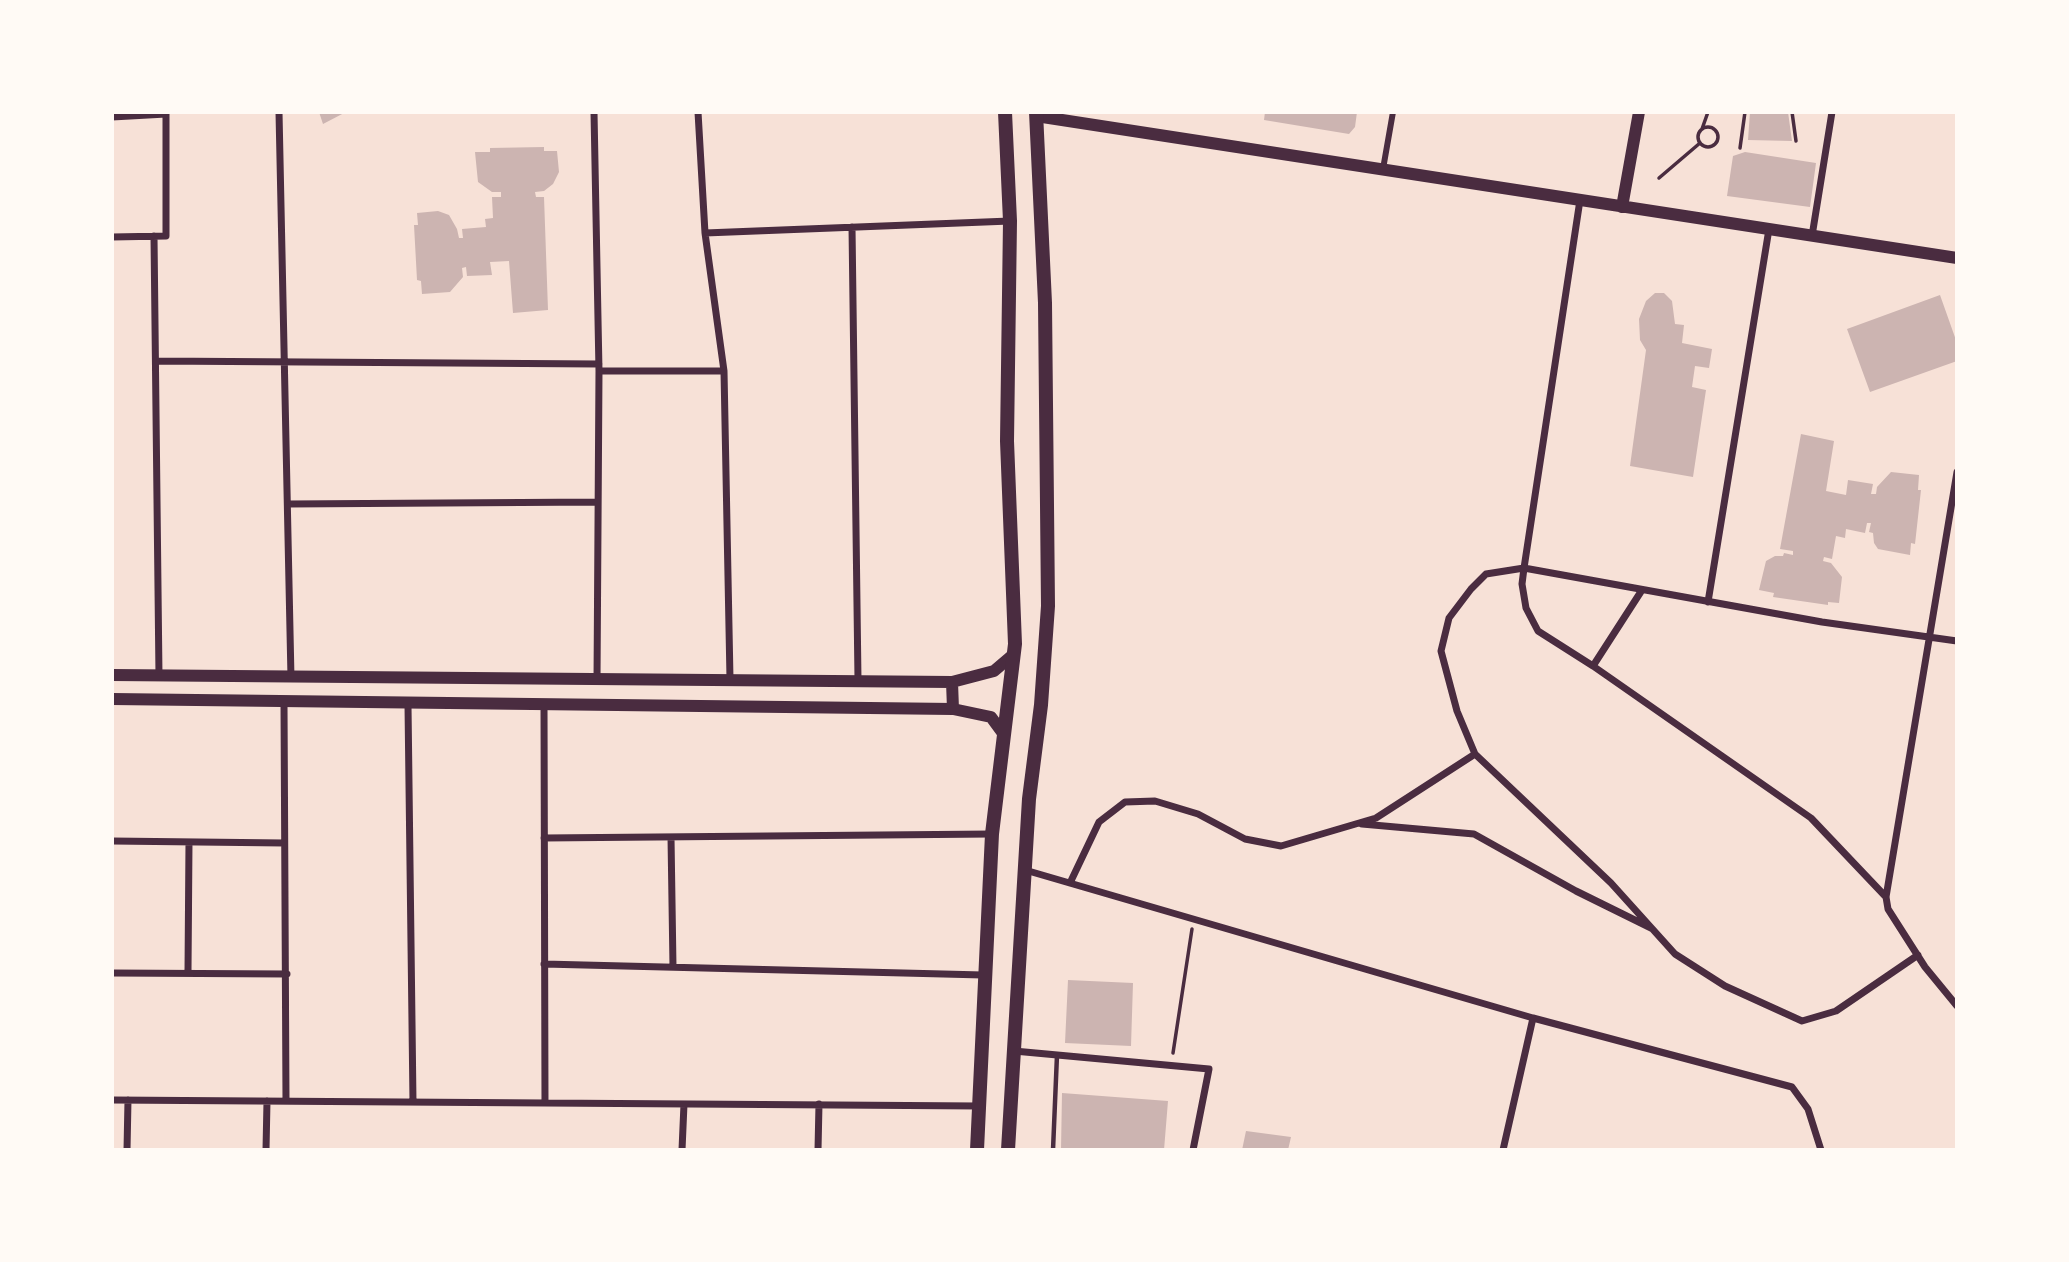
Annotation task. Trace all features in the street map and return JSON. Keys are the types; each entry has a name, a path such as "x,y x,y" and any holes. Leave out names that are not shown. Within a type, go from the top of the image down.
{"main road":[{"path":"977,1150 983,975 992,834 1002,732 1014,654 1007,441 1010,221 1005,112"},
{"path":"1622,206 1639,112"},
{"path":"1008,1150 1025,870 1048,606 1045,303 1036,114 1957,258"},
{"path":"112,675 952,682 994,671 1014,654"},
{"path":"952,682 953,709"},
{"path":"112,699 408,705 544,703 953,709 991,717 1002,732"}],"street":[{"path":"279,112 291,678"},
{"path":"594,112 599,367 597,680"},
{"path":"698,112 705,233 724,372 730,679"},
{"path":"1382,169 1393,112"},
{"path":"1812,236 1832,112"},
{"path":"112,117 166,114 166,236 112,237"},
{"path":"1580,200 1524,568 1522,584 1526,608 1538,631 1593,666 1811,818 1886,897"},
{"path":"705,233 1010,221"},
{"path":"852,227 859,680"},
{"path":"1708,602 1769,229"},
{"path":"154,236 159,676"},
{"path":"156,362 599,367 724,372"},
{"path":"1957,471 1886,897 1888,909 1918,955 1957,1006"},
{"path":"288,504 598,502"},
{"path":"1918,955 1836,1011 1802,1021 1725,986 1675,954 1611,883 1475,754 1457,711 1441,651 1449,618 1486,574 1524,568 1708,602 1957,641"},
{"path":"1593,666 1642,590"},
{"path":"284,703 286,1101"},
{"path":"544,703 545,1103"},
{"path":"408,705 413,1102"},
{"path":"1070,883 1099,822 1125,802 1155,801 1198,814 1245,839 1281,846 1376,818 1475,754"},
{"path":"1357,824 1474,834 1576,891 1655,930"},
{"path":"544,838 992,834"},
{"path":"671,837 673,967"},
{"path":"112,841 284,844"},
{"path":"188,971 189,842"},
{"path":"1025,870 1533,1018 1792,1087 1808,1109 1819,1149"},
{"path":"544,964 983,975"},
{"path":"112,973 188,971 287,974"},
{"path":"1503,1150 1533,1018"},
{"path":"1014,1051 1209,1069 1193,1150"},
{"path":"112,1100 979,1106"},
{"path":"127,1150 128,1100"},
{"path":"266,1150 267,1101"},
{"path":"682,1150 684,1104"},
{"path":"818,1104 818,1150"}],"lane":[{"path":"1053,1150 1057,1055"}],"path":[{"path":"1700,143 1698,134 1709,112"},
{"path":"1740,148 1745,112"},
{"path":"1792,112 1796,141"},
{"path":"1700,143 1709,147 1717,139 1715,130 1702,129"},
{"path":"1659,178 1700,143"},
{"path":"1172,1066 1194,919"}],"building":[{"path":"319,112 346,112 323,124"},
{"path":"1265,112 1357,112 1355,127 1349,134 1264,120"},
{"path":"1750,112 1788,112 1792,141 1748,140"},
{"path":"544,147 544,151 557,151 559,172 553,184 544,191 535,192 536,197 544,197 548,310 513,313 509,261 490,262 492,275 467,276 466,267 462,268 463,277 450,292 422,294 421,281 417,280 414,225 418,225 417,213 438,211 449,215 459,238 463,238 462,229 486,227 485,219 493,218 492,197 501,197 501,192 492,192 478,182 475,152 490,152 490,148"},
{"path":"1745,152 1816,163 1810,207 1727,196 1733,156"},
{"path":"1655,293 1664,293 1672,301 1675,324 1684,325 1682,343 1712,349 1709,368 1695,366 1692,387 1706,390 1693,477 1630,466 1646,350 1640,340 1639,319 1646,301"},
{"path":"1940,295 1957,343 1957,361 1870,392 1847,329"},
{"path":"1801,434 1834,441 1826,491 1846,495 1848,480 1873,484 1871,494 1876,494 1877,487 1891,472 1919,475 1918,490 1921,490 1915,544 1911,543 1910,555 1878,549 1873,533 1869,532 1871,523 1867,523 1865,533 1846,529 1845,538 1836,536 1832,559 1824,557 1823,561 1831,563 1842,577 1839,603 1828,602 1828,605 1773,597 1774,593 1759,590 1766,561 1775,556 1783,556 1784,553 1793,555 1793,551 1780,549"},
{"path":"1068,980 1133,983 1131,1046 1065,1043"},
{"path":"1062,1093 1168,1101 1164,1150 1061,1150"},
{"path":"1246,1131 1291,1137 1288,1150 1242,1150"}]}
